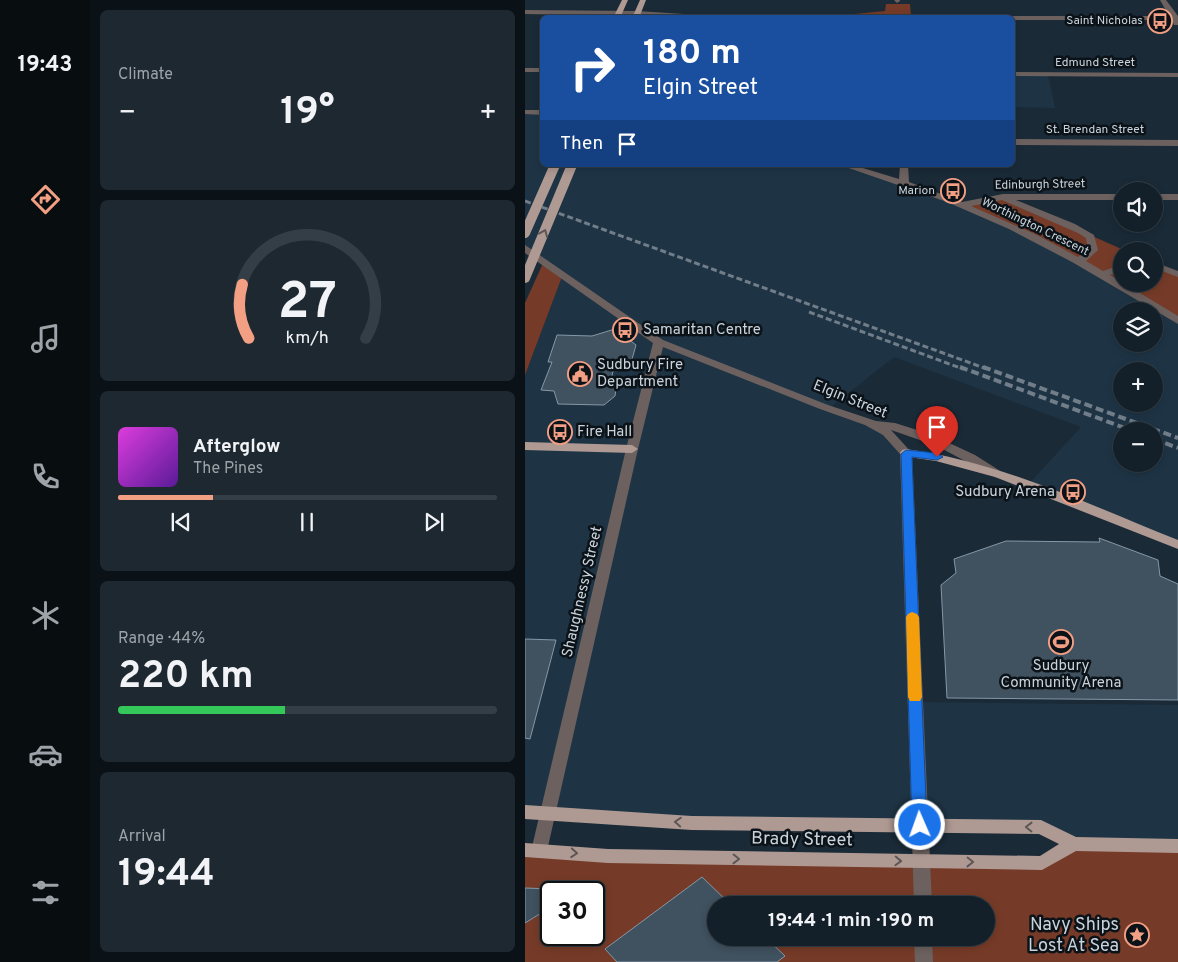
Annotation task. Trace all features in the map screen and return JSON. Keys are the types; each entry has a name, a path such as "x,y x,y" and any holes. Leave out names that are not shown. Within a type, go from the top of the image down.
{"main road":[{"path":"617,15 625,0"},
{"path":"636,15 643,0"},
{"path":"525,233 554,167"},
{"path":"525,278 572,167"},
{"path":"525,446 632,449"},
{"path":"906,454 937,457 999,474 1178,545"},
{"name":"Brady Street","path":"525,812 692,823 1041,827 1074,844 1178,846"},
{"name":"Brady Street","path":"532,850 608,856 1042,863 1074,844"}],"street":[{"path":"1163,0 1177,20"},
{"path":"525,12 636,15"},
{"path":"1015,19 1177,20"},
{"path":"525,70 540,70"},
{"name":"Edmund Street","path":"1015,74 1178,75"},
{"path":"525,112 540,113"},
{"name":"St. Brendan Street","path":"1015,142 1178,143"},
{"name":"Worthington Crescent","path":"850,167 904,184 1011,226 1079,262 1178,321"},
{"path":"904,167 904,184"},
{"name":"Edinburgh Street","path":"959,205 1003,197 1113,196"},
{"path":"1003,197 1091,236 1093,250 1079,262"},
{"path":"1163,197 1178,197"},
{"name":"Elgin Street","path":"525,248 659,342 825,407 869,422 887,432 906,454"},
{"path":"1163,268 1178,274"},
{"path":"1101,275 1113,271"},
{"name":"Shaughnessy Street","path":"532,850 548,814 632,449 659,342"},
{"path":"869,422 923,436 976,460 999,474"},
{"path":"906,454 923,896"},
{"path":"923,946 924,962"}],"shaded area":[{"path":"886,4 910,4 911,15 844,15 885,11"},
{"path":"1015,74 1048,75 1055,108 1015,107"},
{"path":"525,112 540,113 540,167 848,167 894,181 1011,227 1113,285 1113,292 1125,292 1143,302 1113,302 1113,352 1163,352 1163,313 1178,322 1178,546 1027,486 1081,427 894,357 828,409 886,433 905,454 914,702 1178,705 1178,847 1075,845 1042,826 525,811 525,375 563,274 525,252"},
{"path":"1004,197 1113,245 1113,283 1062,253 959,205"},
{"path":"544,261 563,274 525,375 525,303"},
{"path":"1163,268 1178,275 1178,322 1163,313 1163,302 1144,302 1128,292 1163,292"},
{"path":"1075,845 1178,847 1178,962 525,962 525,851 1043,865"}],"building":[{"path":"615,329 636,345 631,363 615,363 610,384 616,389 615,396 604,405 558,404 554,391 541,390 552,362 548,362 557,335 592,336"},
{"name":"Sudbury Community Arena","path":"1099,538 1158,560 1160,576 1178,584 1178,700 947,698 941,585 956,573 954,559 1006,541 1100,542"},
{"path":"525,639 556,640 530,739 525,738"},
{"path":"702,877 722,896 707,896 707,946 774,946 785,956 777,962 617,962 605,949"},
{"path":"525,888 540,889 540,914 525,923"}],"railway":[{"path":"525,201 987,369"},
{"path":"809,312 963,369"},
{"path":"960,367 1113,424"},
{"path":"983,367 1178,438"},
{"path":"1163,442 1178,448"}],"slow traffic":[{"path":"912,617 915,697"}],"place":[{"name":"Saint Nicholas","path":"1160,21"},
{"name":"Marion","path":"953,191"},
{"name":"Samaritan Centre","path":"625,330"},
{"name":"Sudbury Fire Department","path":"580,374"},
{"name":"Fire Hall","path":"560,432"},
{"name":"Sudbury Arena","path":"1073,492"},
{"name":"Sudbury Community Arena","path":"1061,642"},
{"name":"Navy Ships Lost At Sea","path":"1137,935"}],"route":[{"path":"920,825 906,454 937,457"}]}
